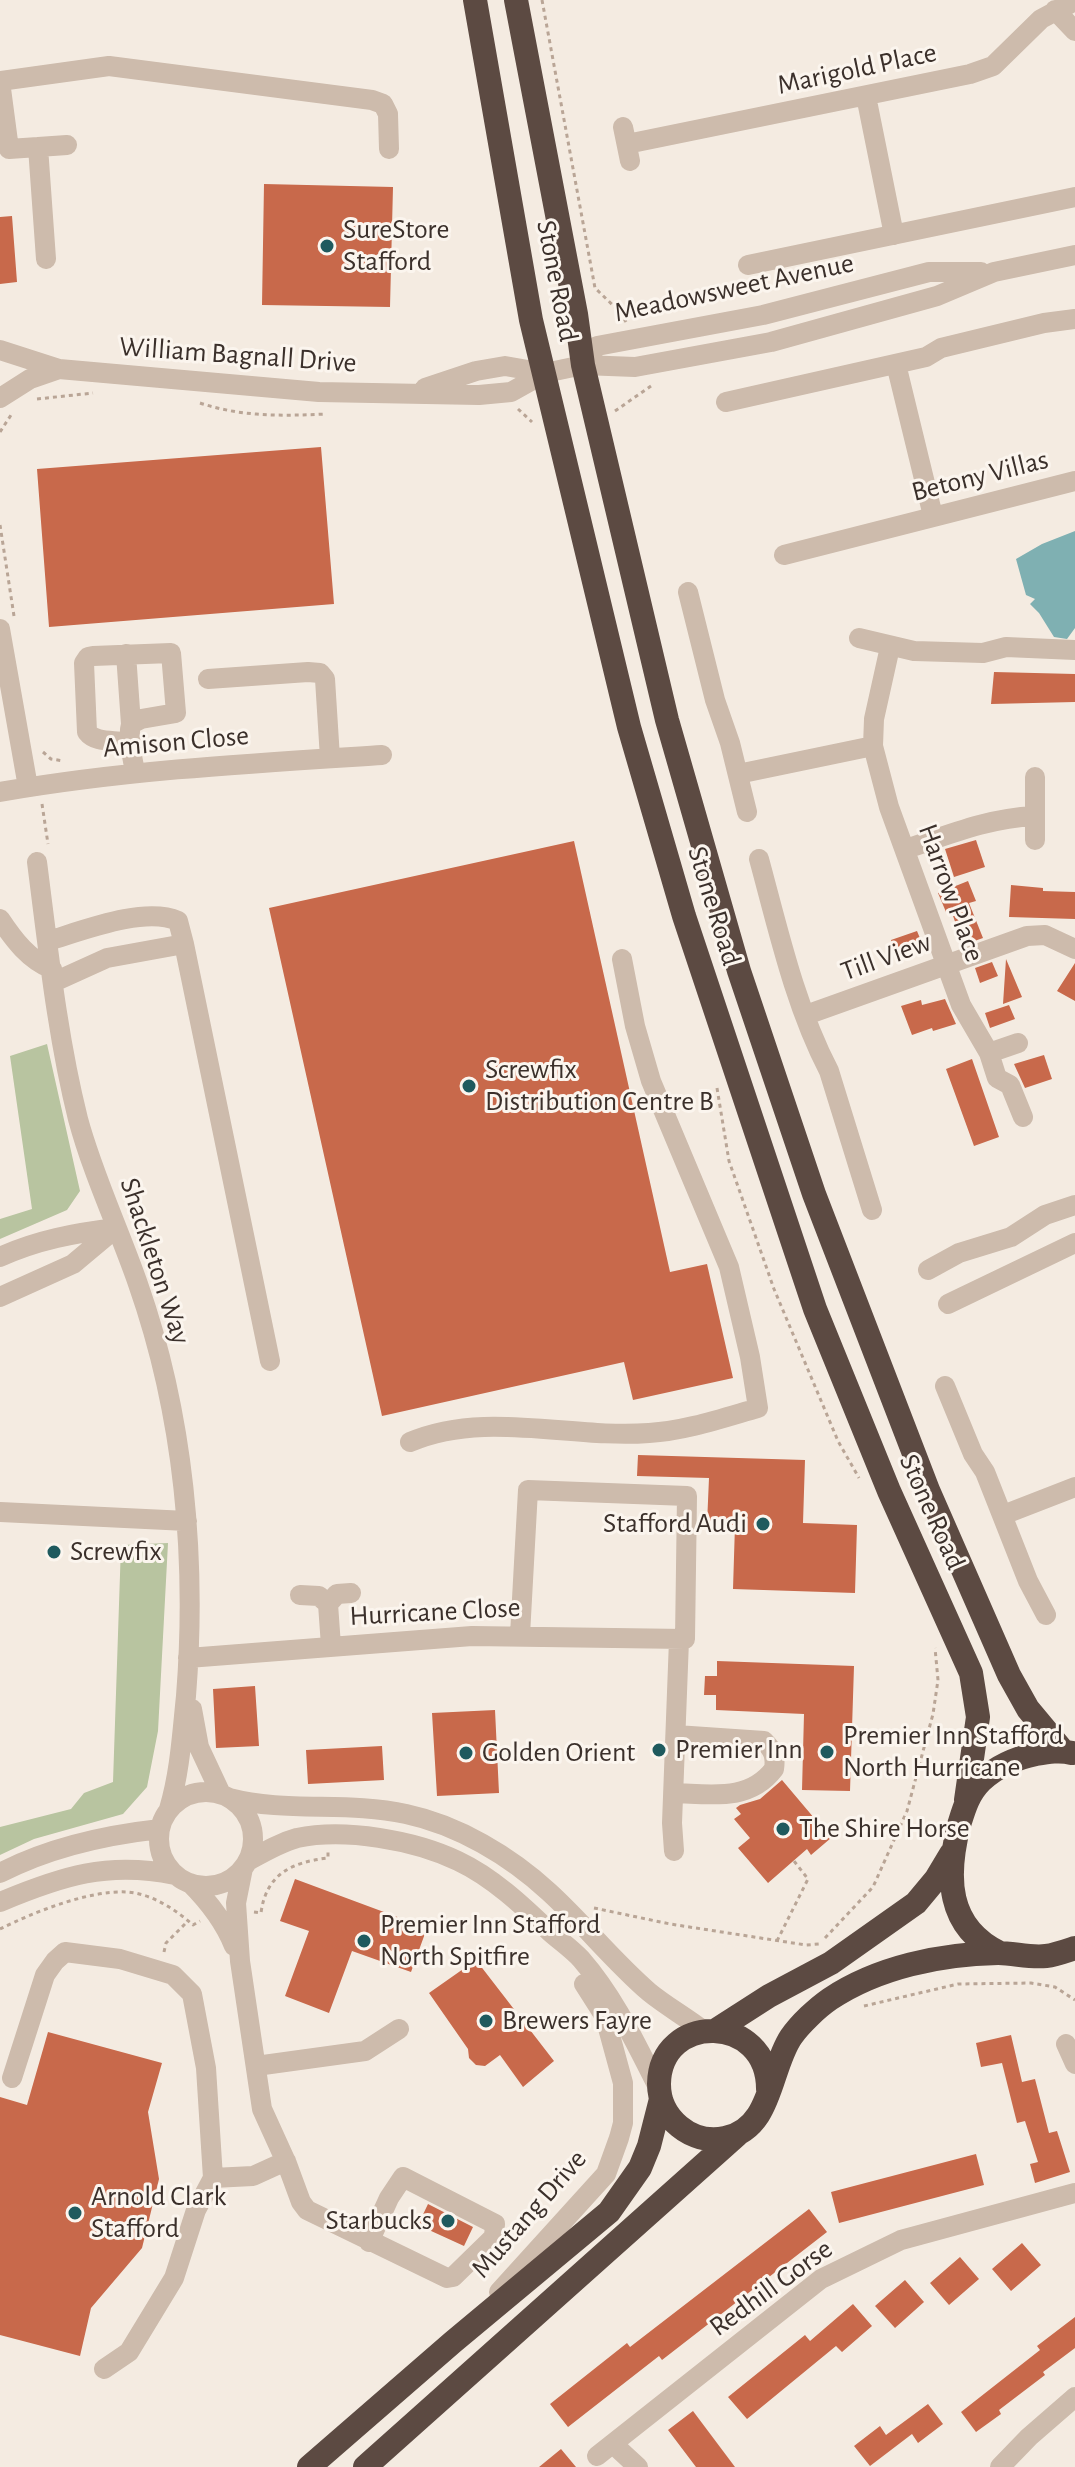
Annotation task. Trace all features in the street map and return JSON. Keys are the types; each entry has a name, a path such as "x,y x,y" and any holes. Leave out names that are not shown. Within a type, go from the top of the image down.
{"highway":[{"name":"Stone Road","path":"475,0 531,320 629,727 684,916 815,1309 889,1491 971,1673 978,1717 966,1800 952,1853"},
{"name":"Stone Road","path":"516,0 583,365 667,720 739,971 814,1194 928,1490 1009,1675 1028,1709 1069,1752"},
{"path":"966,1800 980,1782 1011,1761 1069,1752"},
{"path":"309,2467 609,2212 640,2168 649,2146 660,2094 661,2070 670,2052 685,2038 710,2030 831,1963 916,1903 952,1853"},
{"path":"952,1853 951,1882 955,1903 972,1934 1000,1953"},
{"path":"365,2467 738,2133 753,2123 764,2107 768,2089 791,2037 835,1996 891,1969 962,1956 1000,1953 1047,1956 1075,1948"},
{"path":"1047,1956 1075,1969"},
{"path":"710,2030 738,2036 755,2049 766,2068 768,2089"},
{"path":"660,2094 674,2123 698,2137 725,2138 738,2133"}],"street":[{"name":"Marigold Place","path":"627,144 970,74 993,66 1041,19 1075,1"},
{"path":"1055,10 1075,31"},
{"path":"67,145 9,149 0,81 109,66 372,100 383,104 388,114 389,149"},
{"path":"866,96 894,235"},
{"path":"38,147 46,259"},
{"path":"748,265 1075,197"},
{"name":"Meadowsweet Avenue","path":"583,365 635,367 771,342 937,296 994,272 1075,255"},
{"name":"Meadowsweet Avenue","path":"583,365 597,346 763,315 929,272 994,272"},
{"path":"726,402 926,357 941,348 1044,323 1069,321"},
{"name":"William Bagnall Drive","path":"0,350 59,369 319,392 479,395 511,392 545,373 583,365"},
{"path":"896,364 933,516"},
{"name":"William Bagnall Drive","path":"0,398 30,379 59,369"},
{"name":"Betony Villas","path":"784,555 1075,481"},
{"path":"688,592 747,812"},
{"path":"8,629 34,794"},
{"path":"859,638 914,651 983,653 1006,647 1075,650"},
{"name":"Harrow Place","path":"890,647 874,719 873,746 889,807 961,1005 989,1053 997,1078 1010,1085 1023,1117"},
{"path":"171,653 176,713 141,719 131,734 117,739 95,740 87,732 84,663 88,657 171,653"},
{"path":"126,654 135,773"},
{"path":"208,679 320,673 325,679 330,758"},
{"path":"738,774 873,746"},
{"name":"Amison Close","path":"0,792 34,794 135,773 382,755"},
{"path":"1035,777 1035,840"},
{"path":"906,849 986,822 1006,817 1034,816"},
{"path":"759,859 791,971 829,1071 872,1210"},
{"name":"Shackleton Way","path":"37,862 78,1120 138,1283 164,1378 181,1466 191,1609 180,1762 169,1809"},
{"path":"48,941 101,924 166,915 178,921 270,1361"},
{"path":"0,919 25,951 53,975 107,958 184,944"},
{"name":"Till View","path":"806,1015 1027,936 1045,935 1075,949"},
{"path":"410,1442 445,1429 475,1427 650,1433 717,1420 758,1408 750,1357 729,1267 651,1081 635,1026 622,959"},
{"path":"989,1053 1018,1043"},
{"path":"928,1270 959,1253 1011,1237 1045,1215 1075,1205"},
{"path":"0,1257 70,1234 116,1228"},
{"path":"0,1297 73,1264 116,1228"},
{"path":"948,1304 1075,1243"},
{"path":"945,1386 1003,1515 1028,1581 1046,1615"},
{"path":"1003,1515 1075,1487"},
{"path":"520,1635 528,1490 687,1496 674,1851"},
{"path":"0,1512 187,1521"},
{"path":"328,1604 337,1594 351,1593"},
{"path":"300,1595 319,1596 328,1604 331,1646"},
{"name":"Hurricane Close","path":"188,1658 424,1638 520,1635 682,1640"},
{"name":"Shackleton Way","path":"187,1681 199,1747 225,1796"},
{"path":"674,1793 725,1794 754,1788 774,1769 775,1759 773,1750 764,1741 676,1735"},
{"path":"228,1915 183,1879 161,1854 160,1829 169,1809 185,1797 195,1793 274,1806 364,1808 406,1814 450,1827 495,1851 548,1891 650,1993 710,2030"},
{"path":"225,1796 239,1805 250,1822 253,1838 228,1915 240,1961 262,2109 301,2202 307,2210 369,2242 447,2278 453,2277 494,2237 495,2224 403,2177 389,2198 369,2242"},
{"path":"0,1873 56,1850 160,1829"},
{"name":"Mustang Drive","path":"245,1864 273,1846 298,1838 368,1836 412,1845 458,1861 518,1902 580,1958 621,2015 660,2094"},
{"path":"0,1902 76,1875 112,1868 150,1869 204,1886 217,1885 235,1876 245,1864"},
{"name":"Mustang Drive","path":"453,2342 606,2174 623,2123 623,2083 605,2017 553,1935"},
{"path":"12,2078 45,1975 65,1952 120,1959 173,1975 192,1994 206,2068 213,2178 196,2210 174,2278 129,2352 104,2369"},
{"path":"256,2066 365,2051 399,2029"},
{"path":"1066,2044 1075,2064"},
{"path":"213,2178 253,2176 286,2161"},
{"name":"Redhill Gorse","path":"638,2467 605,2450 821,2279 901,2240 1075,2193"},
{"path":"1000,2467 1075,2397"}],"path":[{"path":"542,0 595,288 621,313 628,325"},
{"path":"611,413 658,381"},
{"path":"0,525 8,629"},
{"path":"38,747 51,759 67,762"},
{"path":"34,794 49,854 37,862"},
{"path":"715,1077 729,1161 774,1289 838,1441 861,1482"},
{"path":"594,1908 645,1920 806,1945 819,1944 873,1887 907,1811 933,1714 938,1680 933,1640"},
{"path":"0,1929 56,1907 124,1892 160,1902 193,1925 203,1919 261,1913 267,1888 276,1877 309,1860 328,1858 328,1851"},
{"path":"777,1941 808,1879 794,1861"},
{"path":"158,1971 166,1943 188,1921"},
{"path":"819,1944 823,1951"},
{"path":"855,2009 958,1984 1031,1983 1055,1987 1075,2000"}],"green space":[{"path":"47,1044 80,1191 67,1210 0,1239 0,1219 32,1209 10,1056"},
{"path":"168,1543 158,1731 147,1787 123,1814 34,1839 0,1855 0,1827 71,1809 84,1793 113,1782 121,1545"}],"water":[{"path":"1075,531 1075,628 1067,639 1054,637 1030,604 1035,599 1026,595 1016,559 1042,544"}],"building":[{"name":"SureStore Stafford","path":"264,184 393,187 390,307 262,305"},
{"path":"12,216 17,282 0,284 0,217"},
{"path":"321,447 334,604 49,627 37,469"},
{"path":"994,672 1075,674 1075,702 991,704"},
{"path":"976,840 985,867 954,877 945,849"},
{"name":"Screwfix Distribution Centre B","path":"574,841 670,1272 707,1264 733,1378 633,1400 624,1362 382,1416 269,908"},
{"path":"968,881 976,901 969,903 983,938 966,944 962,942 951,910 946,912 938,893"},
{"path":"1011,885 1043,888 1043,891 1075,892 1075,919 1009,917"},
{"path":"917,931 924,948 897,958 891,940"},
{"path":"1006,959 1022,997 1003,1004"},
{"path":"992,962 998,976 980,983 975,968"},
{"path":"1075,963 1075,1001 1057,991"},
{"path":"945,999 956,1024 912,1035 901,1006 921,1000 922,1005"},
{"path":"1009,1005 1015,1019 990,1028 985,1013"},
{"path":"1044,1055 1052,1079 1025,1088 1014,1064"},
{"path":"972,1059 999,1137 974,1146 946,1069"},
{"name":"Stafford Audi","path":"638,1455 805,1460 803,1523 857,1525 855,1593 733,1589 735,1525 707,1524 709,1478 637,1476"},
{"name":"Premier Inn Stafford North Hurricane","path":"717,1661 854,1666 850,1791 802,1790 804,1714 716,1710 716,1695 704,1695 705,1676 717,1676"},
{"path":"255,1686 259,1746 216,1748 213,1689"},
{"name":"Golden Orient","path":"495,1710 499,1793 437,1796 432,1713"},
{"path":"382,1746 384,1780 308,1784 306,1750"},
{"name":"The Shire Horse","path":"782,1780 831,1838 811,1855 807,1849 768,1883 738,1848 750,1838 734,1819 741,1814 736,1808 760,1799"},
{"name":"Premier Inn Stafford North Spitfire","path":"295,1879 427,1928 411,1972 352,1951 329,2013 285,1996 309,1931 280,1921"},
{"name":"Brewers Fayre","path":"476,1960 554,2061 523,2087 500,2055 485,2066 476,2065 469,2058 468,2049 429,1993"},
{"name":"Arnold Clark Stafford","path":"48,2032 162,2063 148,2112 159,2179 142,2248 91,2308 80,2356 0,2335 0,2097 27,2105"},
{"path":"1011,2035 1022,2082 1035,2079 1049,2133 1057,2131 1070,2172 1035,2183 1030,2164 1038,2162 1025,2121 1017,2123 1002,2063 981,2067 976,2043"},
{"path":"976,2154 984,2185 839,2223 831,2192"},
{"name":"Starbucks","path":"428,2204 473,2227 464,2246 418,2225"},
{"path":"809,2209 827,2232 662,2360 659,2356 568,2427 550,2404 627,2343 630,2347"},
{"path":"1022,2243 1041,2265 1011,2291 992,2269"},
{"path":"960,2257 979,2279 949,2305 930,2283"},
{"path":"905,2280 924,2302 895,2328 875,2306"},
{"path":"853,2304 872,2326 842,2352 836,2346 747,2419 728,2397 805,2335 810,2341"},
{"path":"1075,2317 1075,2348 999,2410 1001,2414 976,2432 961,2412 1040,2350 1037,2346"},
{"path":"928,2404 943,2424 918,2443 912,2434 870,2466 854,2446 880,2426 886,2435"},
{"path":"693,2411 735,2467 696,2467 668,2430"},
{"path":"561,2449 576,2467 539,2467"}],"place":[{"name":"SureStore Stafford","path":"327,246"},
{"name":"Screwfix Distribution Centre B","path":"469,1086"},
{"name":"Stafford Audi","path":"763,1524"},
{"name":"Screwfix","path":"54,1552"},
{"name":"Premier Inn","path":"659,1750"},
{"name":"Premier Inn Stafford North Hurricane","path":"827,1752"},
{"name":"Golden Orient","path":"466,1753"},
{"name":"The Shire Horse","path":"783,1829"},
{"name":"Premier Inn Stafford North Spitfire","path":"364,1941"},
{"name":"Brewers Fayre","path":"486,2021"},
{"name":"Arnold Clark Stafford","path":"75,2213"},
{"name":"Starbucks","path":"448,2221"}]}
